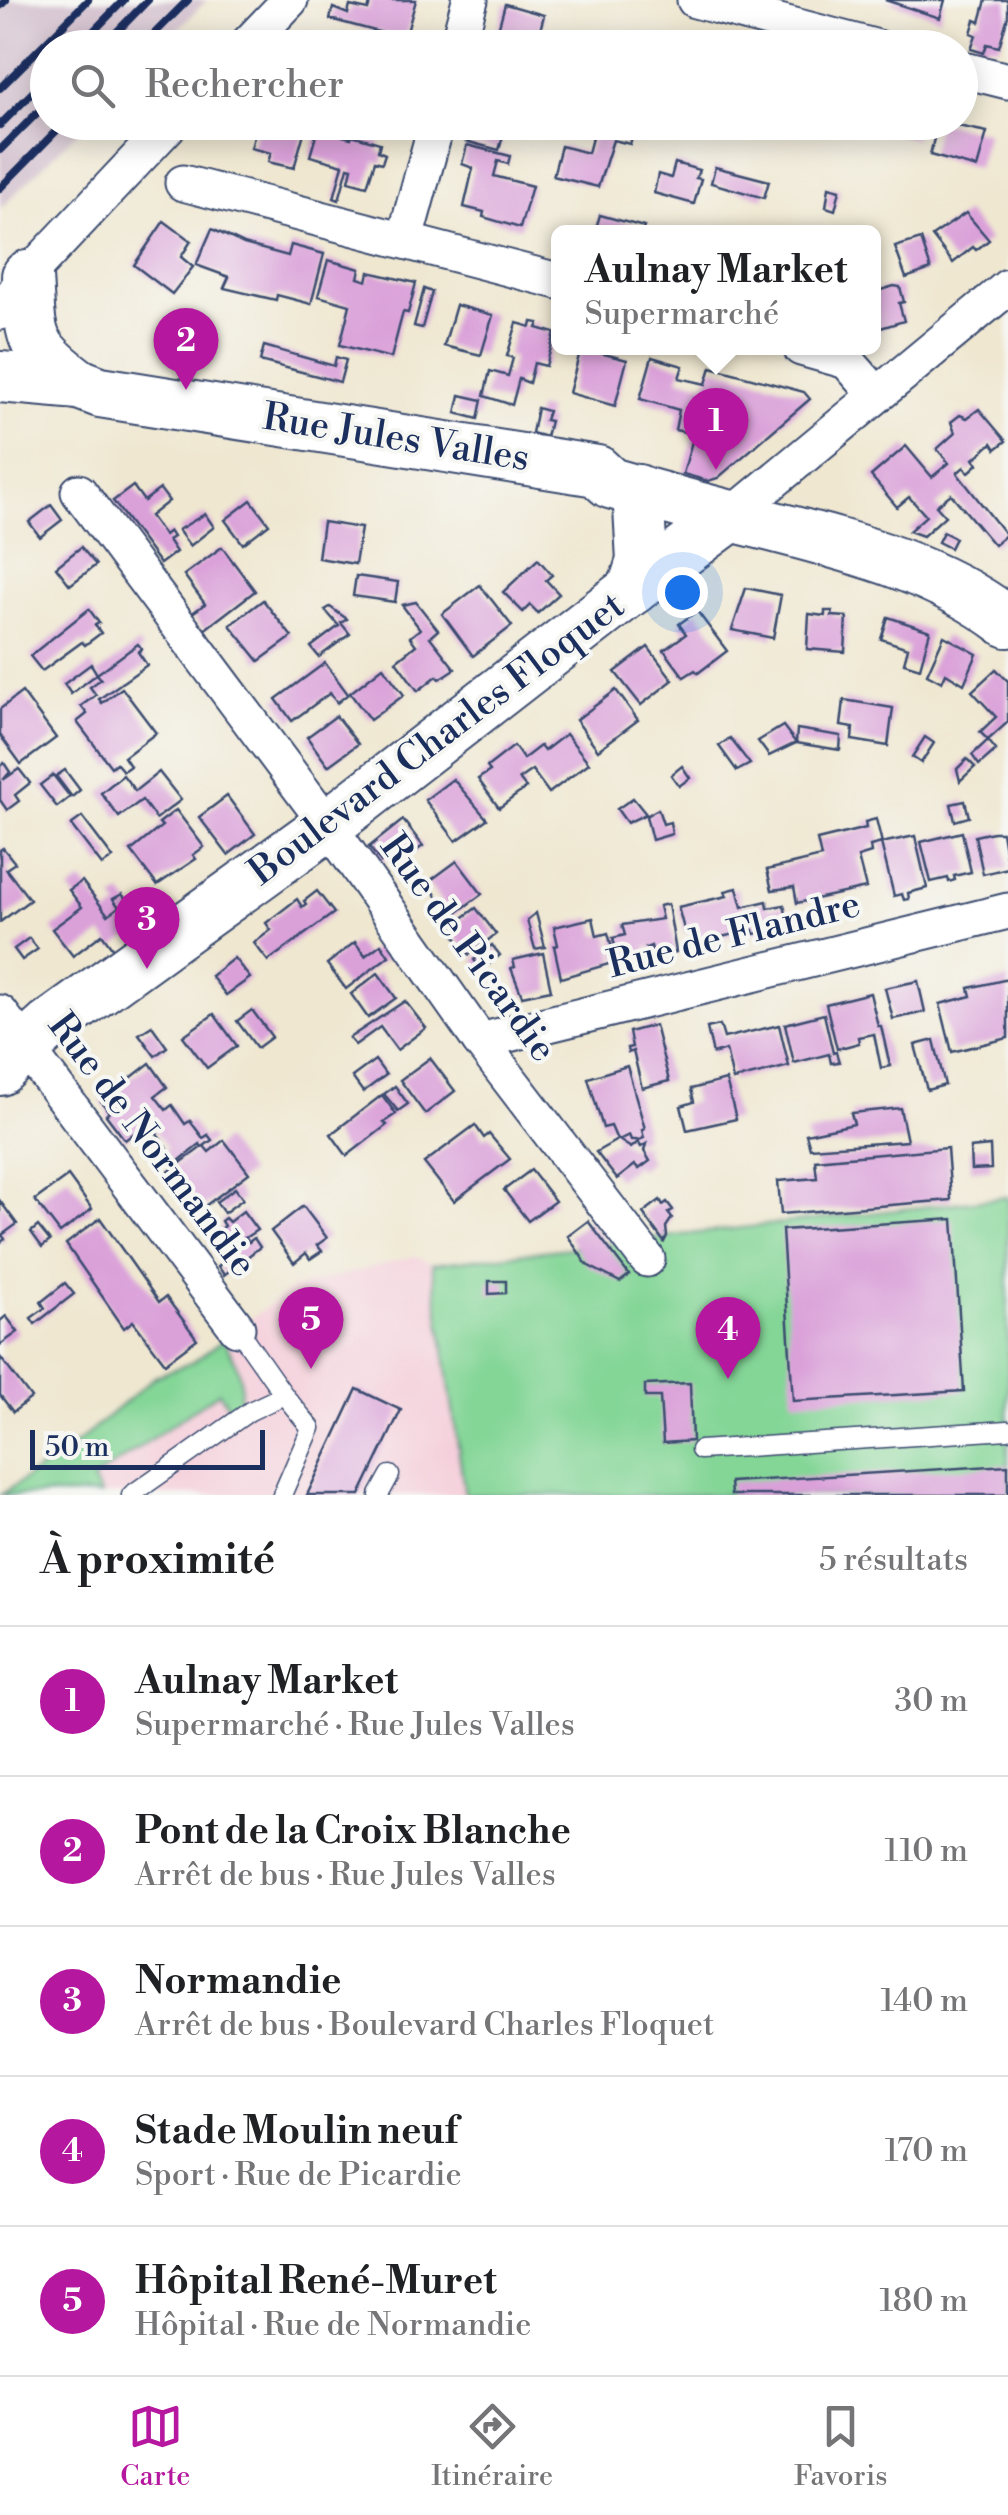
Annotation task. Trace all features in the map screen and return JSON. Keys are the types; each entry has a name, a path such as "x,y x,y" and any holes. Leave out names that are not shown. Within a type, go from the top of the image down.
{"street":[{"path":"261,30 290,0"},
{"path":"462,30 470,0"},
{"path":"695,0 809,30"},
{"path":"978,74 1008,81"},
{"path":"79,384 42,356 14,294 155,140"},
{"path":"405,239 431,140"},
{"path":"183,184 551,279"},
{"name":"Boulevard Charles Floquet","path":"9,1044 48,1027 328,825 731,516 1008,287"},
{"path":"825,355 846,361 877,395"},
{"name":"Rue Jules Valles","path":"0,377 79,384 100,392 597,471 624,486 846,546 938,577 980,600 1008,622"},
{"name":"Rue Jules Valles","path":"0,397 592,486 624,486"},
{"path":"624,486 642,561 632,589"},
{"name":"Rue de Picardie","path":"79,492 328,825 480,1041 647,1259"},
{"name":"Rue de Flandre","path":"480,1041 1008,912"},
{"name":"Rue de Normandie","path":"9,1044 237,1328"}],"lane":[{"path":"237,1328 311,1428 282,1495"},
{"path":"131,1495 250,1411 284,1396"},
{"path":"700,1450 1008,1430"},
{"path":"379,1495 390,1475"}],"shaded area":[{"path":"0,0 207,0 177,30 30,30 30,140 69,140 0,209"},
{"path":"415,1256 432,1264 465,1495 1,1495 72,1447 156,1376 193,1362 291,1289"}],"green space":[{"path":"1008,1197 1008,1495 465,1495 432,1264"},
{"path":"223,1340 239,1372 237,1407 231,1411 219,1392 92,1480 101,1495 1,1495 72,1447 156,1376 193,1362"}],"building":[{"path":"371,0 416,0 408,30 371,30 330,19 333,8 348,14 350,6 368,10"},
{"path":"885,0 945,0 940,18"},
{"path":"986,0 1008,0 1008,16 999,47 987,44 984,53 978,51 978,30 972,30 975,20 980,22"},
{"path":"505,4 544,15 540,30 498,30"},
{"path":"978,130 987,132 977,168 930,155 934,140 978,140"},
{"path":"253,140 302,140 294,168 268,162 271,153 251,148"},
{"path":"315,140 370,140 380,143 378,151 385,154 382,163 375,161 367,186 349,181 352,168 348,167 339,200 334,198 343,165 310,156"},
{"path":"465,140 502,140 499,150"},
{"path":"591,140 613,140 598,187 553,176 561,146 588,153"},
{"path":"467,145 510,156 508,164 498,161 494,176 532,186 520,228 464,207 473,168 462,164"},
{"path":"675,163 699,170 696,178 701,179 694,204 654,193 658,174 671,178"},
{"path":"715,167 769,181 764,198 711,183"},
{"path":"829,187 840,190 835,210 826,207"},
{"path":"966,213 989,240 953,263 932,236"},
{"path":"600,215 637,225 597,225"},
{"path":"164,221 191,241 181,257 193,267 172,294 134,265"},
{"path":"212,229 244,244 288,256 291,245 324,254 311,304 224,288 229,277 196,265"},
{"path":"921,239 931,269 906,278 895,247"},
{"path":"328,260 360,269 358,278 367,281 369,272 416,283 408,313 403,312 391,358 340,345 350,305 318,296"},
{"path":"900,287 904,321 881,328 881,290"},
{"path":"424,289 432,292 422,328 414,326"},
{"path":"456,305 493,315 481,355 444,346"},
{"path":"532,322 539,323 537,328 551,332 546,366 534,363 529,383 519,379 512,405 484,396 490,371 508,376 513,358 507,356 517,323 531,327"},
{"path":"264,346 334,366 336,357 346,360 340,382 260,361"},
{"path":"579,355 627,360 615,406 569,393"},
{"path":"652,357 683,366 679,378 706,384 711,367 804,392 810,399 718,478 708,481 683,474 694,434 675,430 679,410 640,399"},
{"path":"460,395 482,400 478,419 456,413"},
{"path":"537,408 548,411 546,437 532,433"},
{"path":"979,409 1006,441 996,449 992,443 974,459 978,464 968,473 964,467 957,473 1006,535 994,545 951,494 936,506 945,516 923,536 909,531 926,516 909,497 897,507 871,476 906,446 932,477 949,463 937,449 955,433 951,422 960,415 967,418"},
{"path":"133,486 144,501 160,489 169,501 150,516 164,535 169,531 173,537 168,540 176,552 160,564 113,501"},
{"path":"251,500 269,524 243,544 225,520"},
{"path":"51,505 62,520 40,537 29,522"},
{"path":"205,514 214,527 190,546 178,530"},
{"path":"323,522 361,528 355,564 318,558"},
{"path":"943,532 955,538 950,548 938,542"},
{"path":"81,547 96,565 70,585 56,567"},
{"path":"222,547 255,591 204,630 191,614 205,604 184,575"},
{"path":"538,559 552,575 546,580 559,594 538,613 530,605 523,612 503,592"},
{"path":"356,576 398,582 395,602 353,596"},
{"path":"480,585 512,626 473,656 442,614"},
{"path":"746,588 781,595 773,638 732,630"},
{"path":"263,600 292,637 259,661 230,625"},
{"path":"416,602 438,630 430,637 455,669 440,679 437,676 418,691 396,661 416,645 410,637 420,629 402,605"},
{"path":"330,607 347,619 341,623 350,634 319,657 311,647 339,626 325,610"},
{"path":"89,609 101,633 42,671 30,656"},
{"path":"697,611 727,651 698,673 695,670 684,677 664,650 686,634 679,624"},
{"path":"825,611 847,617 845,652 807,649 809,614 825,616"},
{"path":"888,617 930,631 920,668 904,663 908,648 881,639"},
{"path":"944,636 977,654 964,684 946,673 942,682 927,674"},
{"path":"138,644 142,649 138,652 147,665 99,699 102,703 122,688 156,733 124,757 130,766 123,771 116,763 111,767 77,722 87,714 81,706 96,695 90,687 101,679 97,674"},
{"path":"648,647 673,680 641,705 615,672"},
{"path":"325,663 348,694 337,703 330,693 292,721 276,699"},
{"path":"91,664 97,674 71,694 64,684"},
{"path":"383,667 404,695 370,720 350,693"},
{"path":"996,669 1008,681 1008,722 988,740 980,732 996,717 972,691"},
{"path":"616,690 638,720 598,750 576,720"},
{"path":"22,692 56,738 21,764 0,735 0,709"},
{"path":"844,700 893,708 888,746 852,740 853,728 841,726"},
{"path":"336,716 358,744 328,766 307,737"},
{"path":"783,726 796,743 769,756 758,741"},
{"path":"797,729 841,736 840,750 796,743"},
{"path":"566,734 589,763 549,793 532,770 519,779 526,788 499,808 478,779 490,771 487,767 514,746 523,759 540,746 544,751"},
{"path":"925,737 934,743 921,763 912,757"},
{"path":"730,738 750,764 737,771 719,746"},
{"path":"988,740 996,750 979,765 972,755"},
{"path":"967,759 975,767 960,781 957,769"},
{"path":"4,763 10,772 3,780 19,769 30,783 15,795 19,801 7,810 0,800 0,766"},
{"path":"682,766 690,778 679,786 671,775"},
{"path":"65,770 80,790 72,797 56,776"},
{"path":"159,772 181,800 156,819 142,800 119,817 101,793 123,775 135,791"},
{"path":"53,775 70,797 57,807 40,785"},
{"path":"453,779 487,819 456,841 425,800"},
{"path":"227,796 255,834 228,855 199,817"},
{"path":"633,798 646,814 627,823 617,809"},
{"path":"965,801 969,817 955,821 951,804"},
{"path":"658,809 663,824 670,822 672,834 652,840 646,816"},
{"path":"176,810 204,847 193,855 196,859 157,885 131,851"},
{"path":"82,817 113,858 102,865 71,825"},
{"path":"876,819 882,843 870,846 871,853 858,857 866,888 797,903 794,887 772,890 767,870 821,857 817,840 866,828 865,822"},
{"path":"403,820 423,846 401,862 393,852 381,862 369,847"},
{"path":"962,832 971,872 954,876 955,880 949,882 948,878 931,882 921,842"},
{"path":"1002,832 1008,868 983,874 975,836"},
{"path":"915,836 927,888 908,893 909,899 904,900 902,894 894,896 881,843"},
{"path":"3,848 15,863 6,869 30,900 0,922 0,850"},
{"path":"457,861 482,894 452,916 427,883"},
{"path":"82,881 108,915 119,907 113,899 122,894 140,918 136,921 141,928 113,949 102,934 73,956 52,929 82,907 69,890"},
{"path":"737,888 742,907 767,901 768,908 784,905 789,926 694,943 691,932 685,933 678,907 727,896 725,891"},
{"path":"317,891 334,913 268,961 254,943 271,930 266,923 297,899 302,907"},
{"path":"668,904 676,952 654,957 651,946 646,948 648,953 618,959 613,938 625,935 622,925 662,919 659,906"},
{"path":"476,908 496,934 469,955 449,928"},
{"path":"536,913 545,947 535,949 527,920"},
{"path":"593,918 597,936 608,933 616,962 561,978 554,927"},
{"path":"29,938 38,949 22,960 14,949"},
{"path":"355,942 365,956 381,944 389,956 346,989 327,964"},
{"path":"492,945 500,955 482,970 474,960"},
{"path":"543,953 551,990 522,996 511,968 515,967 513,960"},
{"path":"234,958 250,978 226,995 211,976"},
{"path":"378,973 396,998 368,1018 351,994"},
{"path":"1008,979 1008,1038 952,1052 940,1004 971,996 969,988"},
{"path":"918,981 925,1012 893,1019 885,988"},
{"path":"870,993 890,1066 881,1068 874,1034 858,1037 859,1043 837,1049 826,1004"},
{"path":"405,1001 426,1028 397,1050 380,1027 355,1045 349,1038"},
{"path":"252,1010 272,1037 257,1048 237,1021"},
{"path":"214,1014 237,1046 207,1068 183,1036"},
{"path":"824,1014 833,1053 836,1052 839,1062 831,1063 829,1054 794,1063 785,1024"},
{"path":"655,1025 669,1081 642,1088 633,1051 628,1053 627,1048 632,1047 629,1032"},
{"path":"720,1025 724,1038 779,1025 789,1066 733,1080 726,1050 713,1054 707,1028"},
{"path":"152,1026 167,1047 155,1056 139,1034"},
{"path":"934,1040 945,1085 927,1090 915,1045"},
{"path":"430,1058 455,1091 425,1114 400,1080"},
{"path":"375,1060 386,1075 363,1092 352,1077"},
{"path":"150,1063 167,1087 155,1096 166,1110 172,1105 185,1124 190,1121 203,1138 208,1135 212,1140 204,1146 209,1152 224,1140 249,1173 197,1212 167,1173 202,1147 200,1144 174,1165 149,1122 125,1140 106,1115 109,1112 101,1101"},
{"path":"627,1066 645,1129 644,1138 631,1140 629,1135 619,1140 631,1148 638,1142 641,1147 646,1144 644,1151 650,1161 639,1169 635,1165 617,1179 596,1152 617,1140 611,1126 603,1128 588,1078"},
{"path":"726,1080 736,1119 687,1130 681,1106 694,1102 691,1089"},
{"path":"395,1086 408,1104 398,1111 384,1094"},
{"path":"382,1095 396,1114 347,1156 331,1134"},
{"path":"900,1108 907,1141 810,1148 806,1134 854,1124 851,1113"},
{"path":"475,1125 484,1138 489,1134 510,1159 454,1201 424,1163"},
{"path":"990,1146 991,1169 971,1170 970,1148"},
{"path":"947,1148 951,1200 781,1214 778,1181 817,1178 815,1160"},
{"path":"531,1170 555,1201 528,1221 504,1190"},
{"path":"68,1176 92,1209 60,1233 35,1200"},
{"path":"235,1188 243,1199 224,1213 216,1202"},
{"path":"660,1200 673,1210 668,1213 672,1218 664,1242 643,1213"},
{"path":"0,1201 17,1224 2,1235 5,1239 0,1243"},
{"path":"303,1206 327,1238 317,1245 322,1251 310,1259 306,1253 294,1263 271,1231"},
{"path":"243,1211 257,1230 245,1238 249,1242 254,1238 260,1247 224,1275 218,1266 226,1260 209,1237 224,1226 221,1221 225,1218 229,1222"},
{"path":"100,1218 159,1302 166,1297 197,1339 165,1363 133,1321 124,1328 66,1244"},
{"path":"953,1219 964,1391 793,1401 782,1230"},
{"path":"588,1221 629,1275 620,1282 587,1265 568,1236"},
{"path":"38,1226 50,1241 42,1247 31,1232"},
{"path":"489,1281 506,1281 506,1293 489,1294"},
{"path":"65,1283 74,1294 35,1324 31,1318 45,1308 41,1302"},
{"path":"6,1316 18,1332 0,1345 0,1321"},
{"path":"0,1357 31,1398 13,1412 0,1395"},
{"path":"690,1383 692,1441 663,1443 660,1397 645,1397 645,1385"},
{"path":"357,1389 401,1410 360,1495 307,1495"},
{"path":"1008,1465 1008,1495 731,1495 730,1482"}],"railway":[{"path":"0,6 6,0"},
{"path":"58,30 88,0"},
{"path":"95,30 124,0"},
{"path":"119,30 148,0"},
{"path":"158,30 188,0"},
{"path":"0,88 30,58"},
{"path":"0,125 30,95"},
{"path":"0,150 30,120"},
{"path":"0,188 47,140"}],"place":[{"name":"Pont de la Croix Blanche","path":"186,390"},
{"name":"Aulnay Market","path":"716,470"},
{"name":"Normandie","path":"147,969"},
{"name":"Hôpital René-Muret","path":"311,1369"},
{"name":"Stade Moulin neuf","path":"728,1379"}]}
